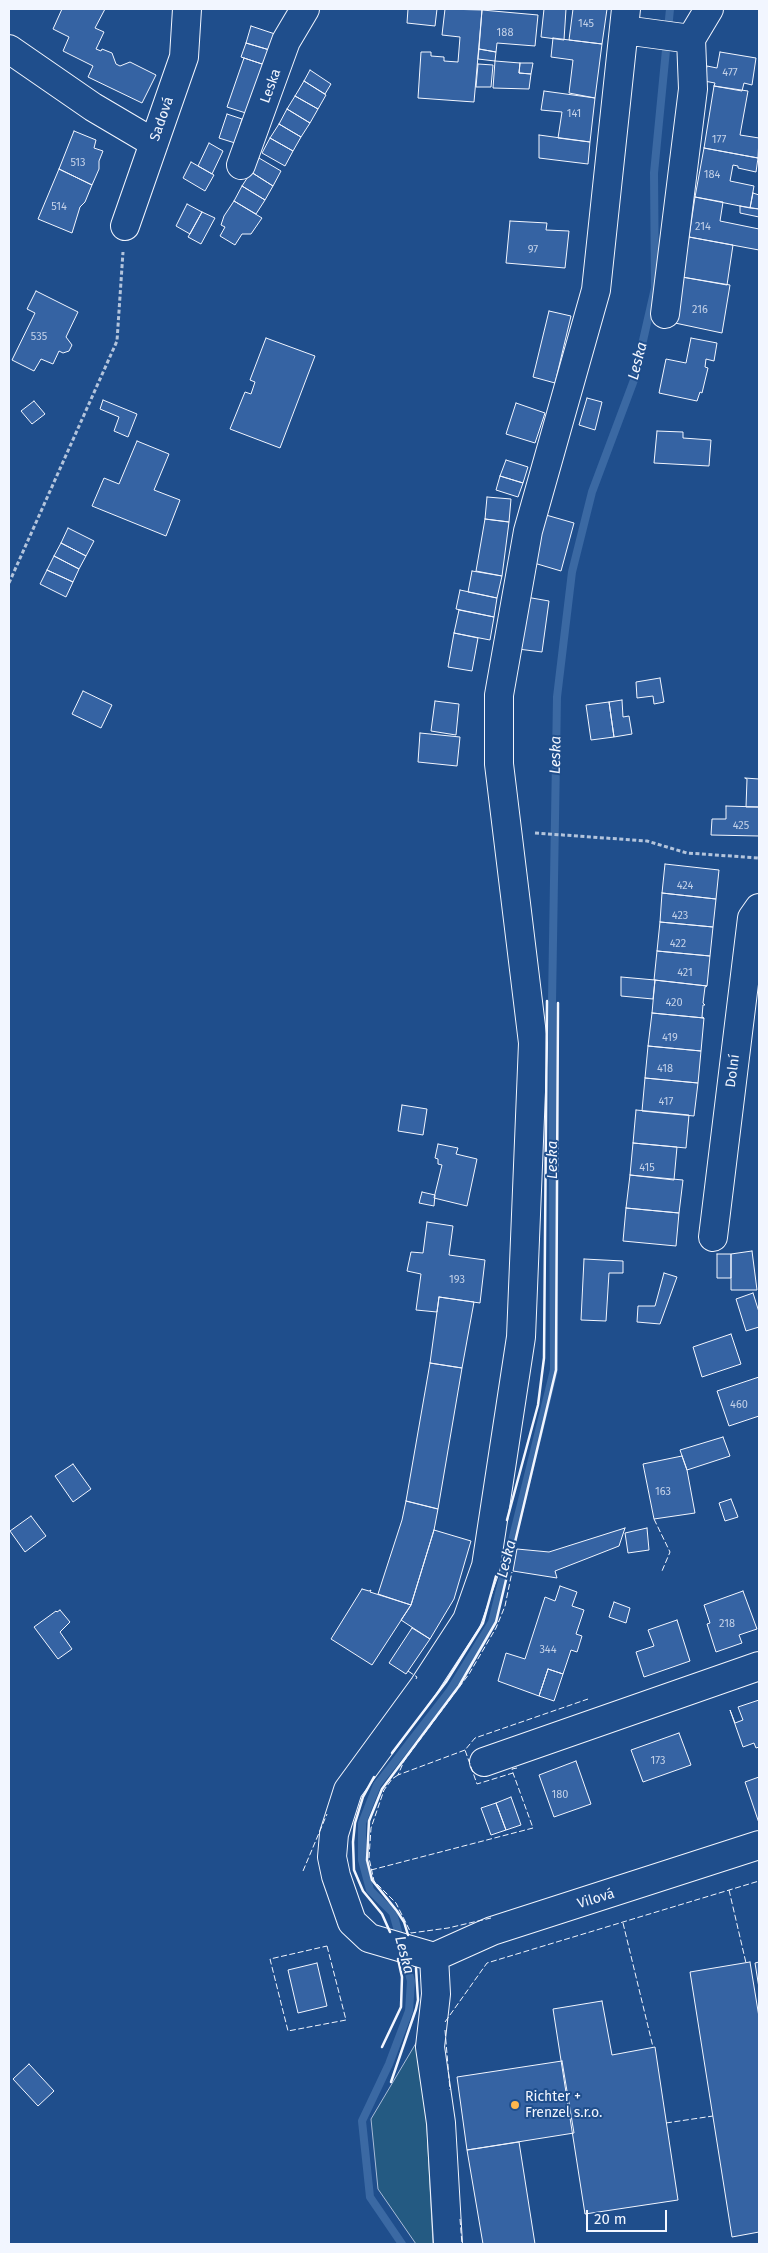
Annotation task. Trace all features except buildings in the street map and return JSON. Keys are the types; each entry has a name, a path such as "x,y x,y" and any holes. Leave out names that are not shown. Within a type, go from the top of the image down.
{"street":[{"name":"Sadová","path":"125,226 184,57 187,9"},
{"name":"Leska","path":"242,165 286,41 305,9"},
{"path":"665,314 693,89 685,38 709,9"},
{"path":"448,2244 441,2123 430,2047 436,1994 428,1955 369,1938 352,1922 336,1876 332,1857 334,1834 348,1790 429,1678 467,1620 478,1594 486,1566 521,1337 533,1043 499,764 499,695 528,531 596,290 633,24 685,38"},
{"path":"9,49 93,107 154,143"},
{"name":"Dolní","path":"713,1237 752,918 759,908"},
{"path":"484,1762 759,1666"},
{"name":"Vilová","path":"428,1955 492,1931 759,1845"}],"path":[{"path":"9,583 117,341 125,226"},
{"path":"537,833 647,841 687,853 759,858"}],"shaded area":[{"path":"422,2033 433,2244 416,2244 378,2189 371,2119"}],"waterway":[{"name":"Leska","path":"401,1942 393,1913 370,1890 362,1860 362,1823 377,1785 449,1692 492,1622 554,1370 552,1002 557,697 572,572 592,492 634,380 655,288 654,173 670,9"},
{"name":"Leska","path":"402,2244 370,2197 362,2121 389,2064 409,2011 411,1981 404,1955"}],"fence":[{"path":"654,1519 670,1552 662,1571"},
{"path":"465,1750 398,1775 404,1761 469,1674 496,1628 505,1606 512,1572"},
{"path":"408,1671 417,1677 416,1679"},
{"path":"517,1768 512,1769 513,1773 477,1784 465,1750 475,1738 588,1699"},
{"path":"371,1870 533,1828 513,1773"},
{"path":"398,1775 392,1779 384,1790 371,1828 369,1858 374,1881 396,1903 411,1933 448,1928 491,1918"},
{"path":"303,1871 327,1814"},
{"path":"445,2022 487,1963 759,1881"},
{"path":"729,1890 746,1963"},
{"path":"623,1923 653,2047"},
{"path":"327,1946 346,2020 288,2031 270,1959 327,1946"},
{"path":"445,2030 450,2090"},
{"path":"666,2123 713,2116"},
{"path":"460,2219 462,2244"}],"wall":[{"path":"507,1520 538,1405 544,1358 547,1001"},
{"path":"408,1935 404,1922 397,1911 372,1880 367,1860 369,1821 382,1789 459,1686 496,1622 556,1370 558,1003"},
{"path":"392,1753 446,1682 483,1623 496,1576"},
{"path":"374,1777 363,1797 355,1823 353,1842 354,1870 363,1891 382,1914 390,1932"},
{"path":"382,2047 401,2007 402,1977 398,1959"},
{"path":"391,2082 418,2000 416,1968"}],"place":[{"name":"Richter + Frenzel s.r.o.","path":"515,2105"}]}
